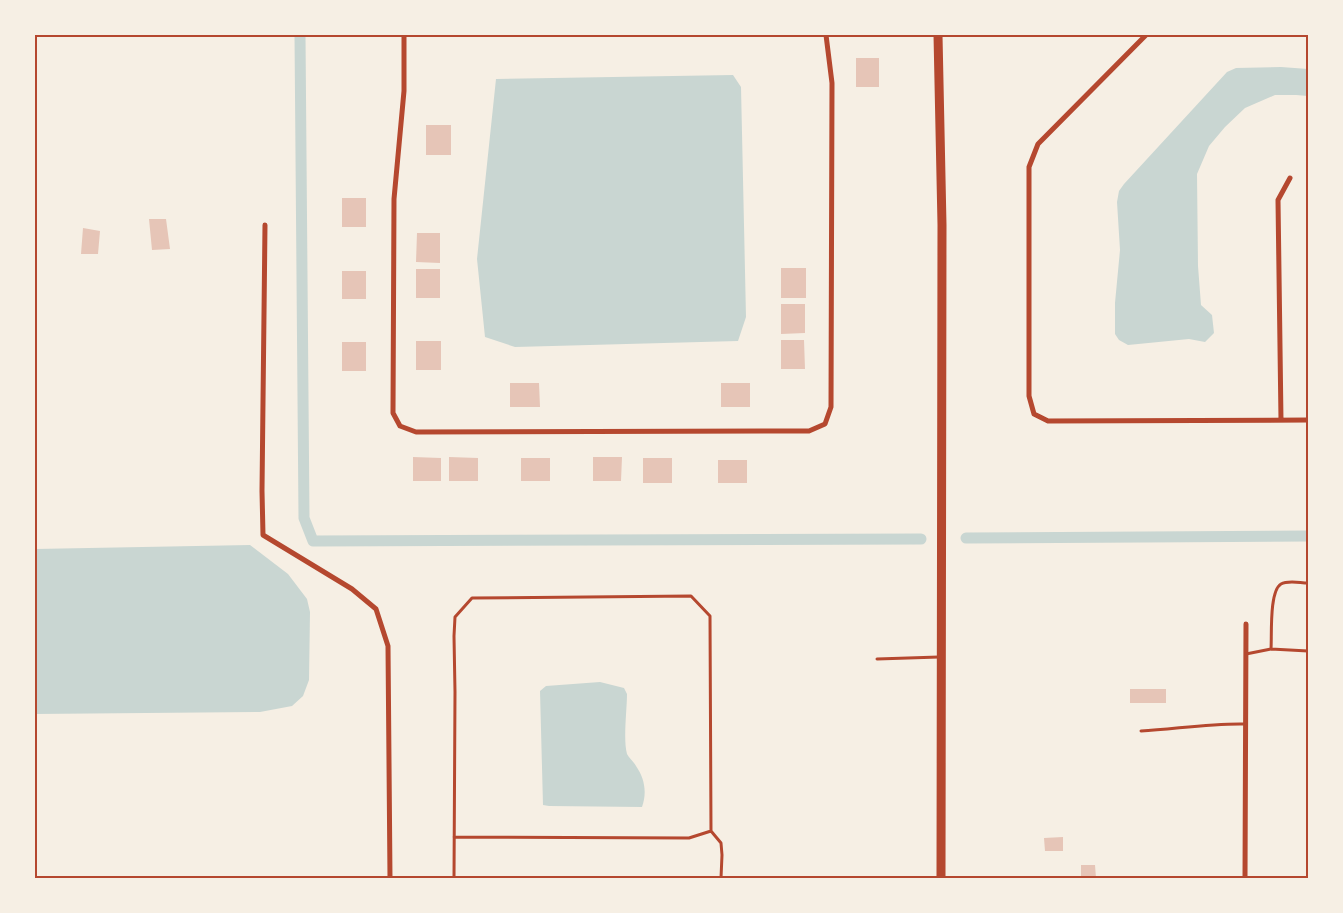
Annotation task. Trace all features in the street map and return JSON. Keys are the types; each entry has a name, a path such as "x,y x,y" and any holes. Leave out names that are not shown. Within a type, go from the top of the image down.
{"main road":[{"path":"938,35 942,225 941,878"}],"street":[{"path":"404,35 404,92 394,199 393,413 400,426 416,432 808,431 824,424 831,407 832,83 826,35"},
{"path":"1146,35 1038,144 1029,167 1029,396 1034,414 1048,421 1308,420"},
{"path":"1281,420 1278,200 1290,178"},
{"path":"265,225 263,535 352,589 376,609 388,646 390,878"},
{"path":"1246,624 1246,878"}],"lane":[{"path":"1271,649 1274,593 1277,587 1286,582 1308,583"},
{"path":"454,878 455,617 472,598 691,596 710,616 711,832 721,843 721,878"},
{"path":"1246,654 1271,649 1308,651"},
{"path":"878,659 941,657"},
{"path":"1141,731 1217,724 1246,724"},
{"path":"454,837 689,838 711,832"}],"shaded area":[{"path":"1281,67 1308,69 1308,96 1275,95 1245,108 1209,146 1197,174 1198,266 1201,305 1212,315 1214,333 1205,342 1189,339 1128,345 1119,340 1115,334 1115,303 1120,250 1117,202 1119,191 1227,72 1236,68"},
{"path":"733,75 741,87 746,317 738,341 515,347 485,337 477,259 496,79"},
{"path":"250,545 288,574 307,599 310,612 309,680 303,696 292,706 260,712 35,714 35,549"},
{"path":"600,682 624,688 627,694 626,748 627,754 635,764 643,781 644,797 642,807 543,805 540,691 546,686"}],"building":[{"path":"856,58 879,58 879,87 856,87"},
{"path":"426,125 451,125 451,155 426,155"},
{"path":"342,198 366,198 366,227 342,227"},
{"path":"149,219 166,219 170,249 152,250"},
{"path":"83,228 100,231 98,254 81,254"},
{"path":"417,233 440,233 440,263 416,262"},
{"path":"781,268 806,268 806,298 781,298"},
{"path":"416,269 440,269 440,298 416,298"},
{"path":"342,271 366,271 366,299 342,299"},
{"path":"781,304 805,304 805,333 781,334"},
{"path":"781,340 804,340 805,369 781,369"},
{"path":"416,341 441,341 441,370 416,370"},
{"path":"342,342 366,342 366,371 342,371"},
{"path":"510,383 539,383 540,407 510,407"},
{"path":"721,383 750,383 750,407 721,407"},
{"path":"413,457 441,458 441,481 413,481"},
{"path":"449,457 478,458 478,481 449,481"},
{"path":"593,457 622,457 621,481 593,481"},
{"path":"521,458 550,458 550,481 521,481"},
{"path":"643,458 672,458 672,483 643,483"},
{"path":"718,460 747,460 747,483 718,483"},
{"path":"1130,689 1166,689 1166,703 1130,703"},
{"path":"1063,837 1063,851 1045,851 1044,838"},
{"path":"1081,865 1095,865 1096,878 1081,878"}],"waterway":[{"path":"300,35 304,518 313,541 921,539"},
{"path":"966,538 1308,536"}]}
